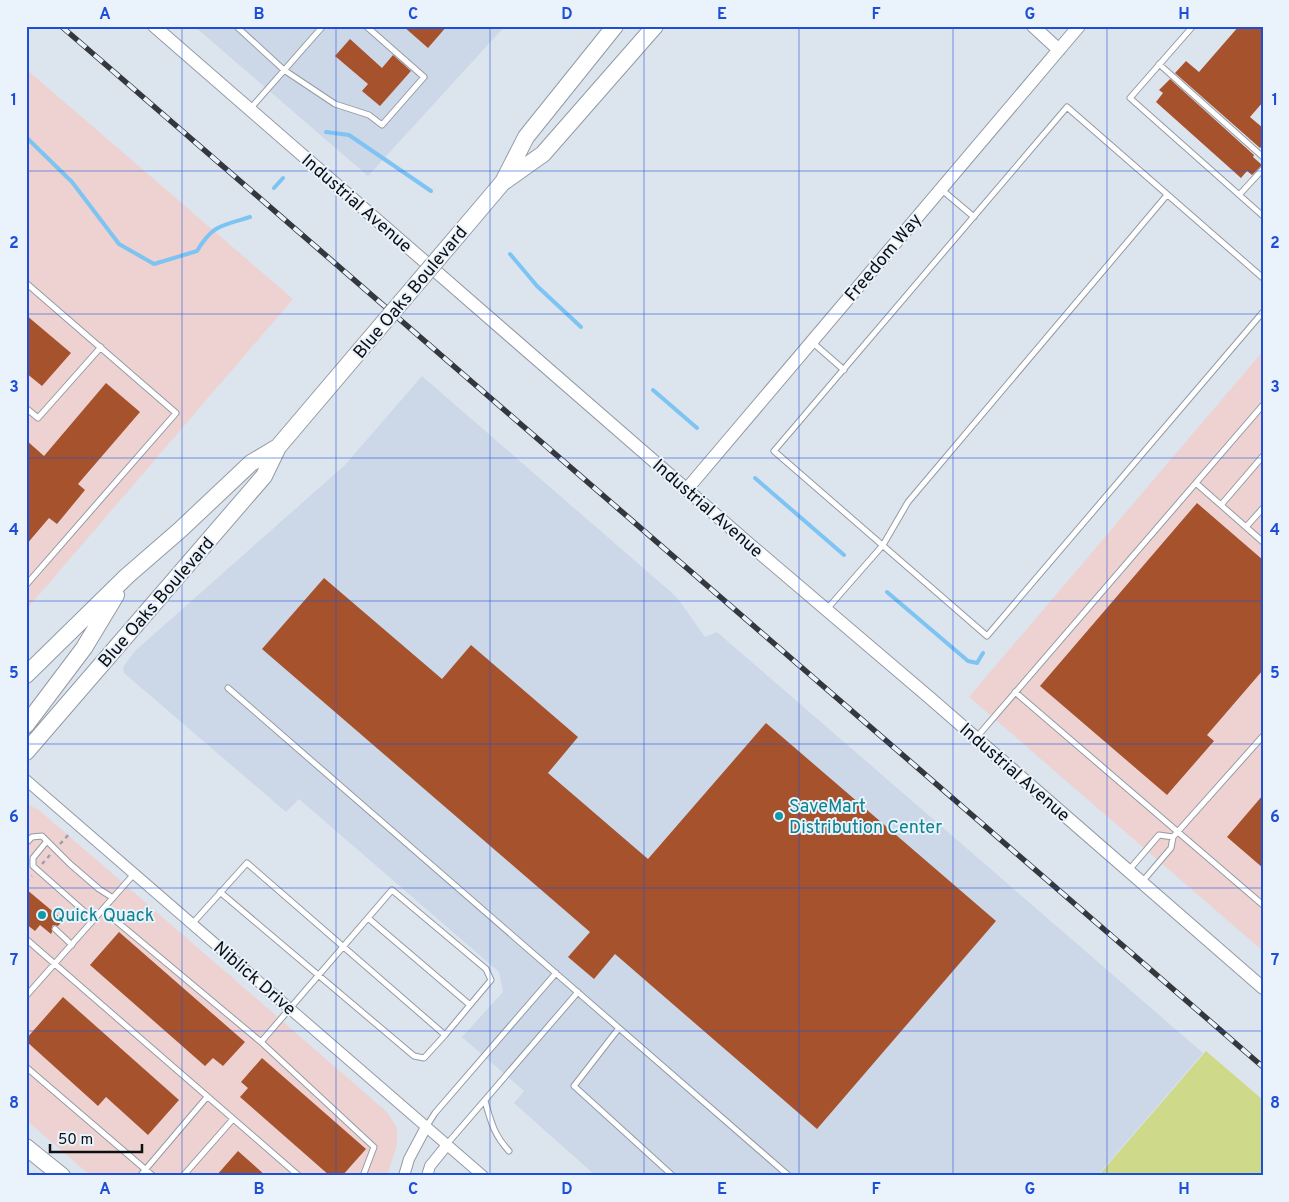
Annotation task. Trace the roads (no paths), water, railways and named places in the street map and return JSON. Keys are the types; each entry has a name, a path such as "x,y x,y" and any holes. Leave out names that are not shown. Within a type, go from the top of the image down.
{"main road":[{"name":"Blue Oaks Boulevard","path":"26,752 264,476 278,447 503,182 526,137 614,26"},
{"name":"Blue Oaks Boulevard","path":"503,182 543,154 654,26"},
{"name":"Blue Oaks Boulevard","path":"28,669 251,463 278,447"},
{"path":"26,724 84,648 127,576"},
{"path":"26,1147 62,1176"}],"street":[{"name":"Industrial Avenue","path":"154,26 1263,988"},
{"path":"1032,26 1059,50"},
{"name":"Freedom Way","path":"687,489 1079,26"},
{"name":"Niblick Drive","path":"26,780 483,1176"},
{"path":"404,1176 409,1159 426,1127"},
{"path":"427,1176 430,1166 447,1145"}],"lane":[{"path":"236,26 284,70 335,104 369,115 382,125 424,77 366,26"},
{"path":"313,26 318,31"},
{"path":"250,110 323,26"},
{"path":"1192,26 1130,98 1263,216"},
{"path":"1159,64 1263,157"},
{"path":"1263,278 1067,108 774,451 987,636 1263,312"},
{"path":"1240,195 1263,169"},
{"path":"941,189 974,217"},
{"path":"827,610 884,545 908,502 1167,195"},
{"path":"26,283 176,413 26,585"},
{"path":"811,342 844,370"},
{"path":"26,408 38,418 101,348"},
{"path":"976,738 1263,405"},
{"path":"1221,505 1263,456"},
{"path":"1196,484 1263,542"},
{"path":"1246,527 1263,508"},
{"path":"228,688 789,1176"},
{"path":"1015,692 1263,904"},
{"path":"1142,882 1171,848 1173,837 1263,736"},
{"path":"1128,870 1159,835 1173,837"},
{"path":"26,843 32,837 42,836 70,864 99,889 113,898"},
{"path":"48,841 33,858 33,866 94,920"},
{"path":"192,924 248,862 445,1035"},
{"path":"26,996 134,874"},
{"path":"220,892 319,975 414,1056 424,1058 491,980 486,969 392,890 319,975 290,1008 261,1042"},
{"path":"103,910 261,1042 374,1147 363,1176"},
{"path":"368,918 470,1005"},
{"path":"55,929 72,945"},
{"path":"26,939 299,1176"},
{"path":"426,1127 556,973"},
{"path":"447,1145 578,992"},
{"path":"619,1028 574,1086 673,1176"},
{"path":"26,1067 153,1176"},
{"path":"140,1176 207,1097"},
{"path":"485,1101 494,1133 509,1151"},
{"path":"182,1176 233,1119"}],"waterway":[{"path":"326,132 349,135 431,191"},
{"path":"26,137 72,182 119,244 154,264 197,251 208,236 219,227 250,217"},
{"path":"274,188 283,178"},
{"path":"510,254 537,286 581,327"},
{"path":"653,390 697,428"},
{"path":"755,478 844,555"},
{"path":"887,592 968,661 977,663 983,653"}],"railway":[{"path":"61,26 1263,1067"}],"place":[{"name":"SaveMart Distribution Center","path":"779,816"},
{"name":"Quick Quack","path":"42,915"}]}
